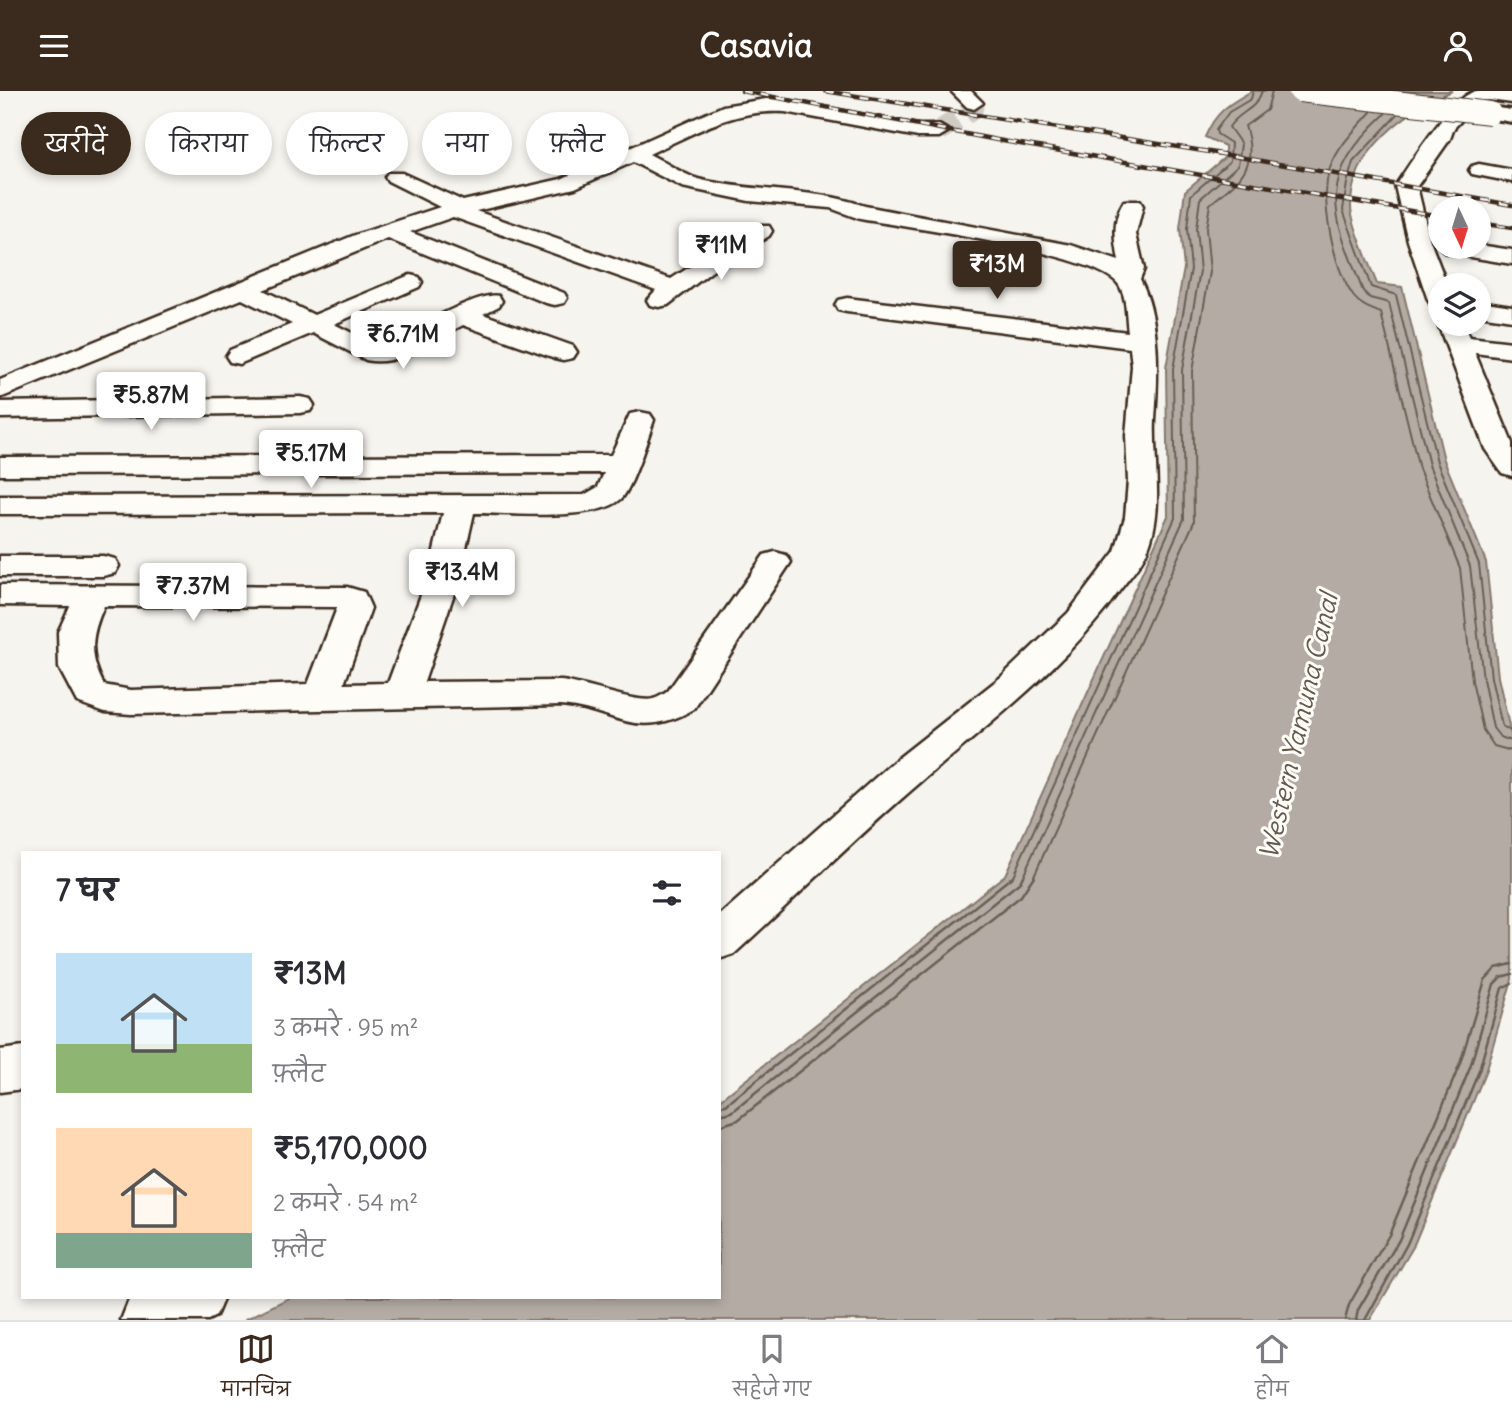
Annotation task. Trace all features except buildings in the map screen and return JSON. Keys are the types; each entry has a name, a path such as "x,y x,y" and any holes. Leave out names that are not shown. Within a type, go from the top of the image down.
{"main road":[{"path":"1300,91 1499,99 1512,116"}],"street":[{"path":"1428,241 1406,187 1448,123 1474,97 1499,99"},
{"path":"2,393 243,289 388,231 457,209 559,187 730,110 766,105 785,106 918,131 939,131"},
{"path":"635,155 678,179 710,188 763,197 833,202 860,212 1037,244 1110,266 1128,279 1135,293 1146,366 1140,436 1143,481 1141,517 1130,552 1106,588 1080,621 1014,685 906,773 721,940"},
{"path":"1479,170 1512,176"},
{"path":"395,177 457,209 667,294 703,267 761,231"},
{"path":"1128,279 1132,269 1125,234 1132,206"},
{"path":"388,231 555,298"},
{"path":"1491,254 1512,257"},
{"path":"239,356 410,282"},
{"path":"243,289 311,325 379,354 389,352 490,301"},
{"path":"847,305 1142,342"},
{"path":"1491,310 1512,313"},
{"path":"460,315 564,352"},
{"path":"1456,336 1500,449 1512,467"},
{"path":"1465,336 1512,350"},
{"path":"2,393 300,405"},
{"path":"0,505 460,505 593,502 611,492 640,420"},
{"path":"0,466 621,464"},
{"path":"402,694 443,579 460,505"},
{"path":"97,581 75,632 77,668 90,693 105,700 131,702 322,694 568,692 636,713 665,711 681,700 775,562"},
{"path":"0,566 97,581 347,597 352,599 354,608 322,694"},
{"path":"0,595 97,581"},
{"path":"0,1071 21,1068"},
{"path":"149,1320 193,1299"}],"water":[{"name":"Western Yamuna Canal","path":"1252,91 1452,91 1434,99 1400,122 1370,151 1353,187 1351,207 1357,234 1377,284 1402,287 1444,460 1486,562 1498,677 1512,739 1512,979 1485,1073 1413,1247 1370,1320 244,1320 287,1299 721,1299 721,1099 1005,875 1168,516 1166,368 1184,268 1180,229 1185,191 1225,157 1225,146 1205,137 1219,114"}],"tunnel":[{"path":"939,131 972,110 974,103"}],"railway":[{"path":"742,91 997,140 1428,214"},
{"path":"825,91 1222,154 1512,205"},
{"path":"1491,225 1512,228"}]}
